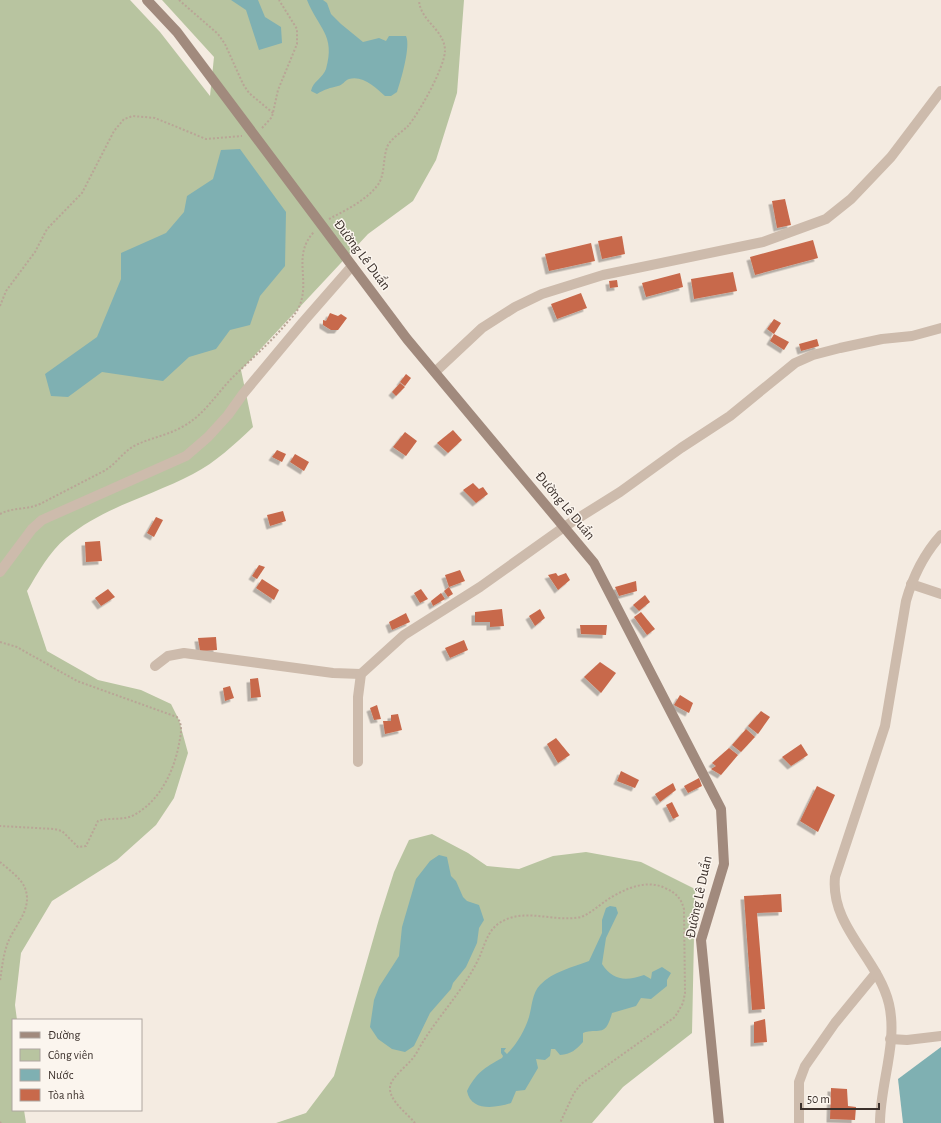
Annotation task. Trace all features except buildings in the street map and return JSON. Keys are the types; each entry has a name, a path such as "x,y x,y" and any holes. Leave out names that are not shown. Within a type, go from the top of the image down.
{"main road":[{"name":"Đường Lê Duẩn","path":"147,0 177,32 407,339 594,563 721,809 724,864 701,940 719,1123"}],"street":[{"path":"434,372 482,328 515,307 542,294 603,275 763,242 806,228 826,219 851,200 891,157 939,97"},
{"path":"0,572 32,529 42,520 186,456 208,437 228,416 243,394 352,266"},
{"path":"358,762 358,697 360,674 404,635 480,587 564,527 620,492 681,448 730,416 795,363 813,355 840,348 882,339 933,332 941,328"},
{"path":"880,1123 880,1110 890,1039 889,1005 876,973 838,909 834,887 835,877 885,726 906,601 911,584 926,553 941,535"},
{"path":"911,584 941,594"},
{"path":"155,666 168,656 184,653 333,673 360,674"},
{"path":"799,1123 799,1082 805,1066 835,1023 876,973"},
{"path":"890,1039 908,1040 941,1036"}],"path":[{"path":"180,0 218,34 225,44 242,84 249,93 274,113"},
{"path":"0,306 6,291 35,252 46,229 82,193 114,131 124,119 133,116 155,118 206,140 255,135 268,123 274,113 278,90 297,44 297,30 278,0"},
{"path":"0,514 17,508 34,506 48,500 113,466 134,446 182,427 204,411 232,378 268,344 297,311 303,299 304,290 302,267 304,246 310,236 321,224 357,203 378,184 389,145 412,120 440,71 444,61 444,43 442,36 424,15 419,0"},
{"path":"0,642 17,647 55,670 77,681 177,717 181,728 176,759 167,781 148,805 133,815 98,821 86,846 78,847 62,831 54,829 0,826"},
{"path":"0,862 25,887 27,902 21,920 4,953 0,981"},
{"path":"415,1123 393,1100 390,1088 391,1082 396,1075 412,1061 425,1037 470,974 492,930 498,924 518,916 567,918 582,916 630,888 646,884 660,885 675,892 682,900 684,909 685,993 680,1010 674,1017 581,1084 574,1093 560,1123"}],"green space":[{"path":"0,0 130,0 160,32 210,96 214,57 162,0 464,0 457,93 436,160 413,201 368,234 241,370 253,427 224,453 193,474 112,510 81,527 66,538 54,550 44,563 27,591 47,651 98,680 141,690 171,704 179,720 188,753 174,798 156,825 117,860 52,901 21,953 15,1005 17,1019 12,1019 12,1111 24,1111 26,1123 0,1123"},
{"path":"432,834 468,853 487,866 519,869 553,856 586,852 641,862 695,889 692,1033 623,1087 592,1123 276,1123 306,1113 334,1076 394,872 409,840"}],"water":[{"path":"231,0 258,0 265,17 281,27 282,43 259,50 246,10"},
{"path":"307,0 323,0 327,3 331,14 363,42 379,38 386,41 389,36 406,36 406,55 397,92 391,96 385,96 369,83 354,78 317,94 311,91 325,72 329,57 329,48 324,32"},
{"path":"240,149 286,212 285,266 260,296 250,325 230,330 216,349 189,357 163,381 102,372 68,397 51,396 45,374 97,337 121,279 121,253 166,233 184,212 187,196 213,179 221,150"},
{"path":"439,855 447,857 451,876 456,881 463,897 467,901 479,905 484,920 479,928 477,943 466,967 453,983 451,989 430,1013 414,1046 405,1052 392,1049 378,1039 370,1027 374,1000 379,987 399,956 402,927 416,879 430,861"},
{"path":"610,906 616,907 618,913 606,938 602,964 606,970 615,977 620,978 626,979 644,975 651,979 652,972 662,967 671,973 667,980 667,986 651,999 641,998 636,1006 612,1013 607,1026 604,1029 583,1033 583,1042 573,1051 560,1055 555,1049 551,1049 550,1056 545,1060 536,1059 538,1068 525,1090 516,1091 511,1103 485,1107 473,1102 469,1098 467,1091 470,1085 477,1075 502,1058 501,1048 506,1048 504,1051 507,1054 511,1050 523,1032 537,988 545,980 557,973 589,961 602,933 602,920 606,908"},
{"path":"941,1047 941,1123 903,1123 898,1079"}]}
